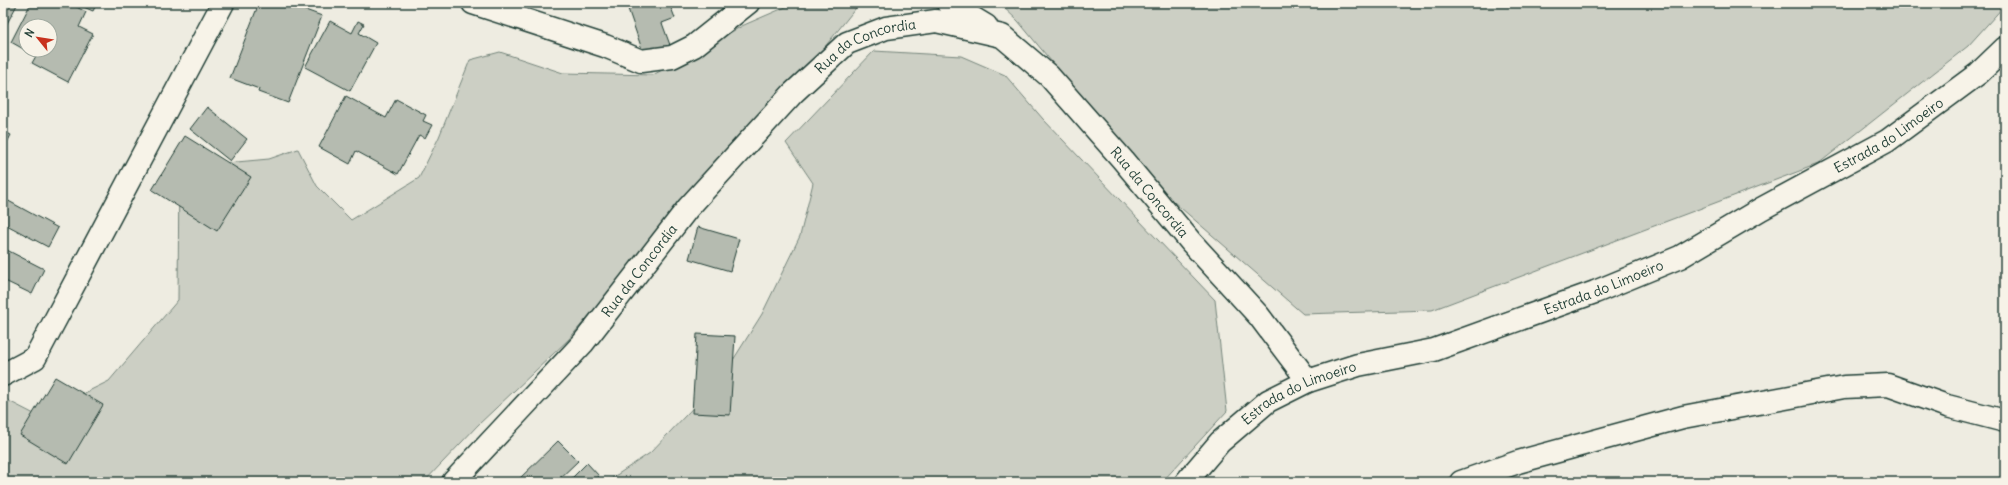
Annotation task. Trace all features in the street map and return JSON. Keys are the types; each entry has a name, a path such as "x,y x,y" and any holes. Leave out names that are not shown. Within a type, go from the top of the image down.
{"street":[{"path":"3,375 35,358 223,3"},
{"path":"487,5 604,46 641,61 672,57 694,46 748,3"},
{"path":"948,3 1002,36"},
{"name":"Rua da Concordia","path":"453,482 583,342 688,208 793,93 847,43 886,28 936,21 1002,36 1054,82 1122,159 1190,242 1259,316 1308,381"},
{"name":"Estrada do Limoeiro","path":"1186,482 1220,442 1268,401 1308,381 1358,365 1434,350 1595,292 1680,257 1761,209 1886,141 1979,73 2005,48"},
{"path":"1461,482 1518,462 1683,417 1844,387 1888,385 1947,406 2005,421"}],"shaded area":[{"path":"795,3 859,4 796,83 719,163 569,339 478,425 424,482 3,482 3,398 38,416 109,381 178,300 179,161 226,163 269,159 298,149 317,186 351,220 419,178 439,137 470,60 500,52 563,73 653,75 744,25"},
{"path":"999,3 2005,3 2005,5 1968,46 1818,164 1432,310 1303,314 1151,182 1018,21"},
{"path":"874,51 961,56 1005,75 1043,119 1215,300 1227,411 1162,482 606,482 650,453 723,376 762,314 800,236 813,183 786,143"}],"building":[{"path":"3,3 18,3 3,31"},
{"path":"31,3 69,3 86,12 79,27 93,34 68,82 32,63 35,58 58,58 58,18 23,18"},
{"path":"74,3 97,3 93,11"},
{"path":"259,3 286,3 322,16 288,103 258,92 259,89 230,78"},
{"path":"626,3 675,3 670,5 675,18 662,23 670,45 644,55"},
{"path":"330,21 352,33 358,21 364,24 359,33 376,43 350,91 305,67"},
{"path":"18,28 18,46 11,42"},
{"path":"346,96 386,118 396,99 426,115 423,121 432,125 425,138 419,135 398,174 356,151 350,164 319,147"},
{"path":"207,107 247,139 230,161 190,129"},
{"path":"3,131 11,135 3,150"},
{"path":"185,136 251,177 217,231 152,190"},
{"path":"3,198 58,228 48,247 3,223"},
{"path":"698,227 739,239 730,271 689,259"},
{"path":"3,248 44,269 32,294 3,280"},
{"path":"697,334 735,336 730,415 692,413"},
{"path":"55,377 103,405 68,464 20,435"},
{"path":"558,441 578,461 556,482 516,482"},
{"path":"587,463 599,476 593,482 568,482"}]}
